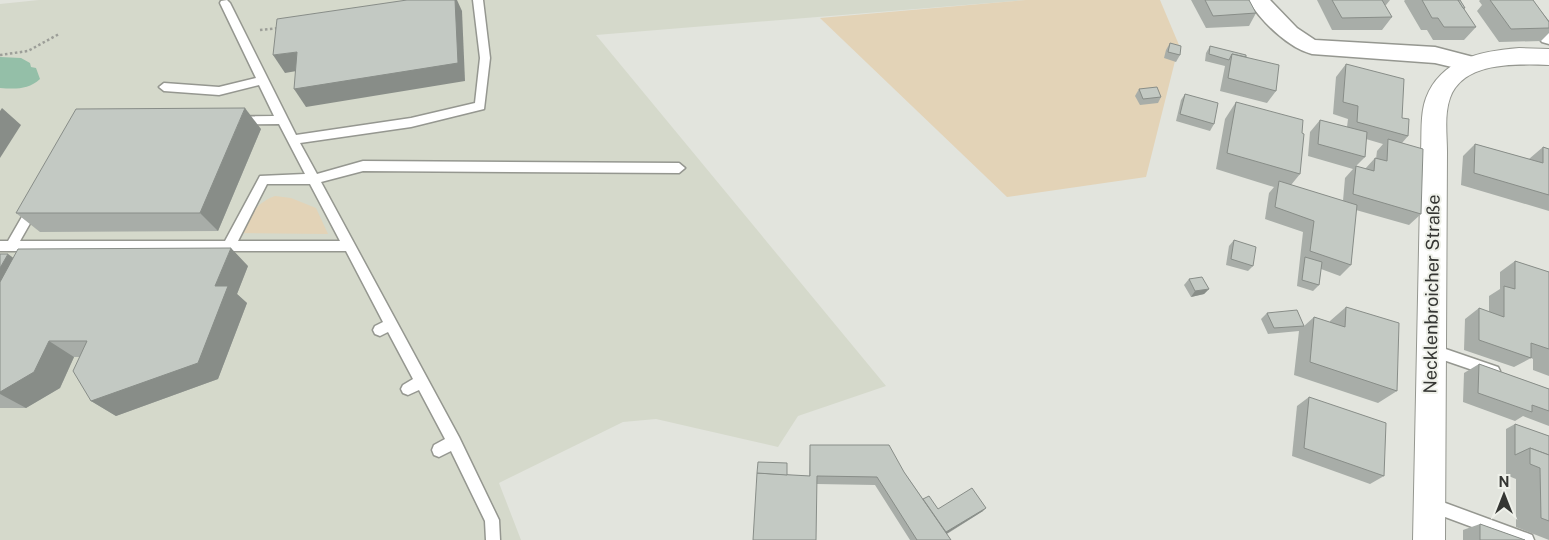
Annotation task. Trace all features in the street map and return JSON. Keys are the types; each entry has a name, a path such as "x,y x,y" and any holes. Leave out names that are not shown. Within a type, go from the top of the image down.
{"main road":[{"name":"Necklenbroicher Straße","path":"1429,540 1431,350 1436,108 1438,97 1443,87 1452,77 1473,64 1503,57 1549,57"}],"street":[{"name":"Necklenbroicher Straße","path":"1258,0 1293,35 1312,46 1435,56 1473,64"},
{"path":"1519,0 1549,36"}],"lane":[{"path":"293,140 392,127 445,116 480,106 485,58 478,0"},
{"path":"224,3 282,120 350,246 362,281 386,327 422,382 454,442 492,520 493,540"},
{"path":"164,87 218,91 262,80"},
{"path":"6,246 83,121 128,115 282,120"},
{"path":"229,246 264,179 315,179 363,166 680,168"},
{"path":"6,246 350,246"},
{"path":"1431,350 1504,374"},
{"path":"408,389 422,382"},
{"path":"439,450 454,442"},
{"path":"1429,504 1527,540"}],"path":[{"path":"240,33 287,26"},
{"path":"0,55 28,51 59,34"}],"shaded area":[{"path":"39,0 1026,0 596,35 886,386 798,416 778,447 656,419 623,422 499,483 521,540 0,540 0,4"},
{"path":"1026,0 1160,0 1179,45 1146,177 1007,197 820,18"},
{"path":"0,57 21,58 30,63 31,67 36,68 40,79 26,87 0,88"},
{"path":"275,196 291,198 316,208 328,234 240,233 258,206"}],"building":[{"path":"407,0 455,0 458,63 294,89 297,52 273,55 277,19"},
{"path":"1205,0 1249,0 1256,13 1213,16"},
{"path":"1332,0 1382,0 1392,17 1342,18"},
{"path":"1422,0 1458,0 1476,27 1444,27 1438,18 1432,18"},
{"path":"1458,0 1460,0 1465,8 1463,8"},
{"path":"1490,0 1533,0 1549,22 1549,28 1511,29"},
{"path":"1170,43 1181,46 1180,55 1168,52"},
{"path":"1210,46 1246,55 1246,57 1232,54 1229,60 1209,54"},
{"path":"1232,54 1279,65 1276,91 1228,78"},
{"path":"1346,64 1404,79 1402,118 1409,119 1408,136 1357,122 1358,106 1343,102"},
{"path":"1157,87 1161,97 1143,99 1139,89"},
{"path":"1185,94 1218,103 1214,124 1180,114"},
{"path":"1236,102 1303,120 1302,133 1304,134 1300,174 1227,153"},
{"path":"245,108 200,213 16,213 76,109"},
{"path":"1320,120 1367,132 1365,157 1318,144"},
{"path":"1388,139 1423,149 1421,214 1353,194 1356,166 1374,171 1375,158 1387,161"},
{"path":"1475,144 1543,163 1543,147 1549,149 1549,195 1474,173"},
{"path":"1279,181 1357,205 1351,265 1310,251 1314,221 1275,207"},
{"path":"1234,240 1256,247 1253,266 1231,259"},
{"path":"231,248 215,286 228,286 198,363 91,401 73,371 87,341 49,341 34,372 0,392 0,282 18,249"},
{"path":"0,254 8,254 0,268"},
{"path":"1305,257 1322,262 1319,285 1302,280"},
{"path":"1515,261 1549,272 1549,349 1531,343 1531,358 1479,340 1479,308 1504,317 1504,286 1515,289"},
{"path":"1202,277 1209,289 1195,291 1189,279"},
{"path":"1346,307 1399,323 1397,391 1310,362 1314,317 1345,327"},
{"path":"1297,310 1304,326 1274,328 1267,313"},
{"path":"1479,364 1549,389 1549,411 1532,405 1532,412 1478,393"},
{"path":"1309,397 1386,423 1384,476 1304,448"},
{"path":"1515,424 1549,436 1549,455 1530,448 1515,455"},
{"path":"810,445 889,445 904,472 951,540 917,540 877,477 817,476 816,540 753,540 757,473 810,476"},
{"path":"1530,448 1549,455 1549,521 1541,518 1540,468 1530,464"},
{"path":"758,462 787,463 787,475 757,473"},
{"path":"972,488 986,508 946,532 923,499 929,496 938,509"},
{"path":"1480,524 1525,540 1480,540"}]}
